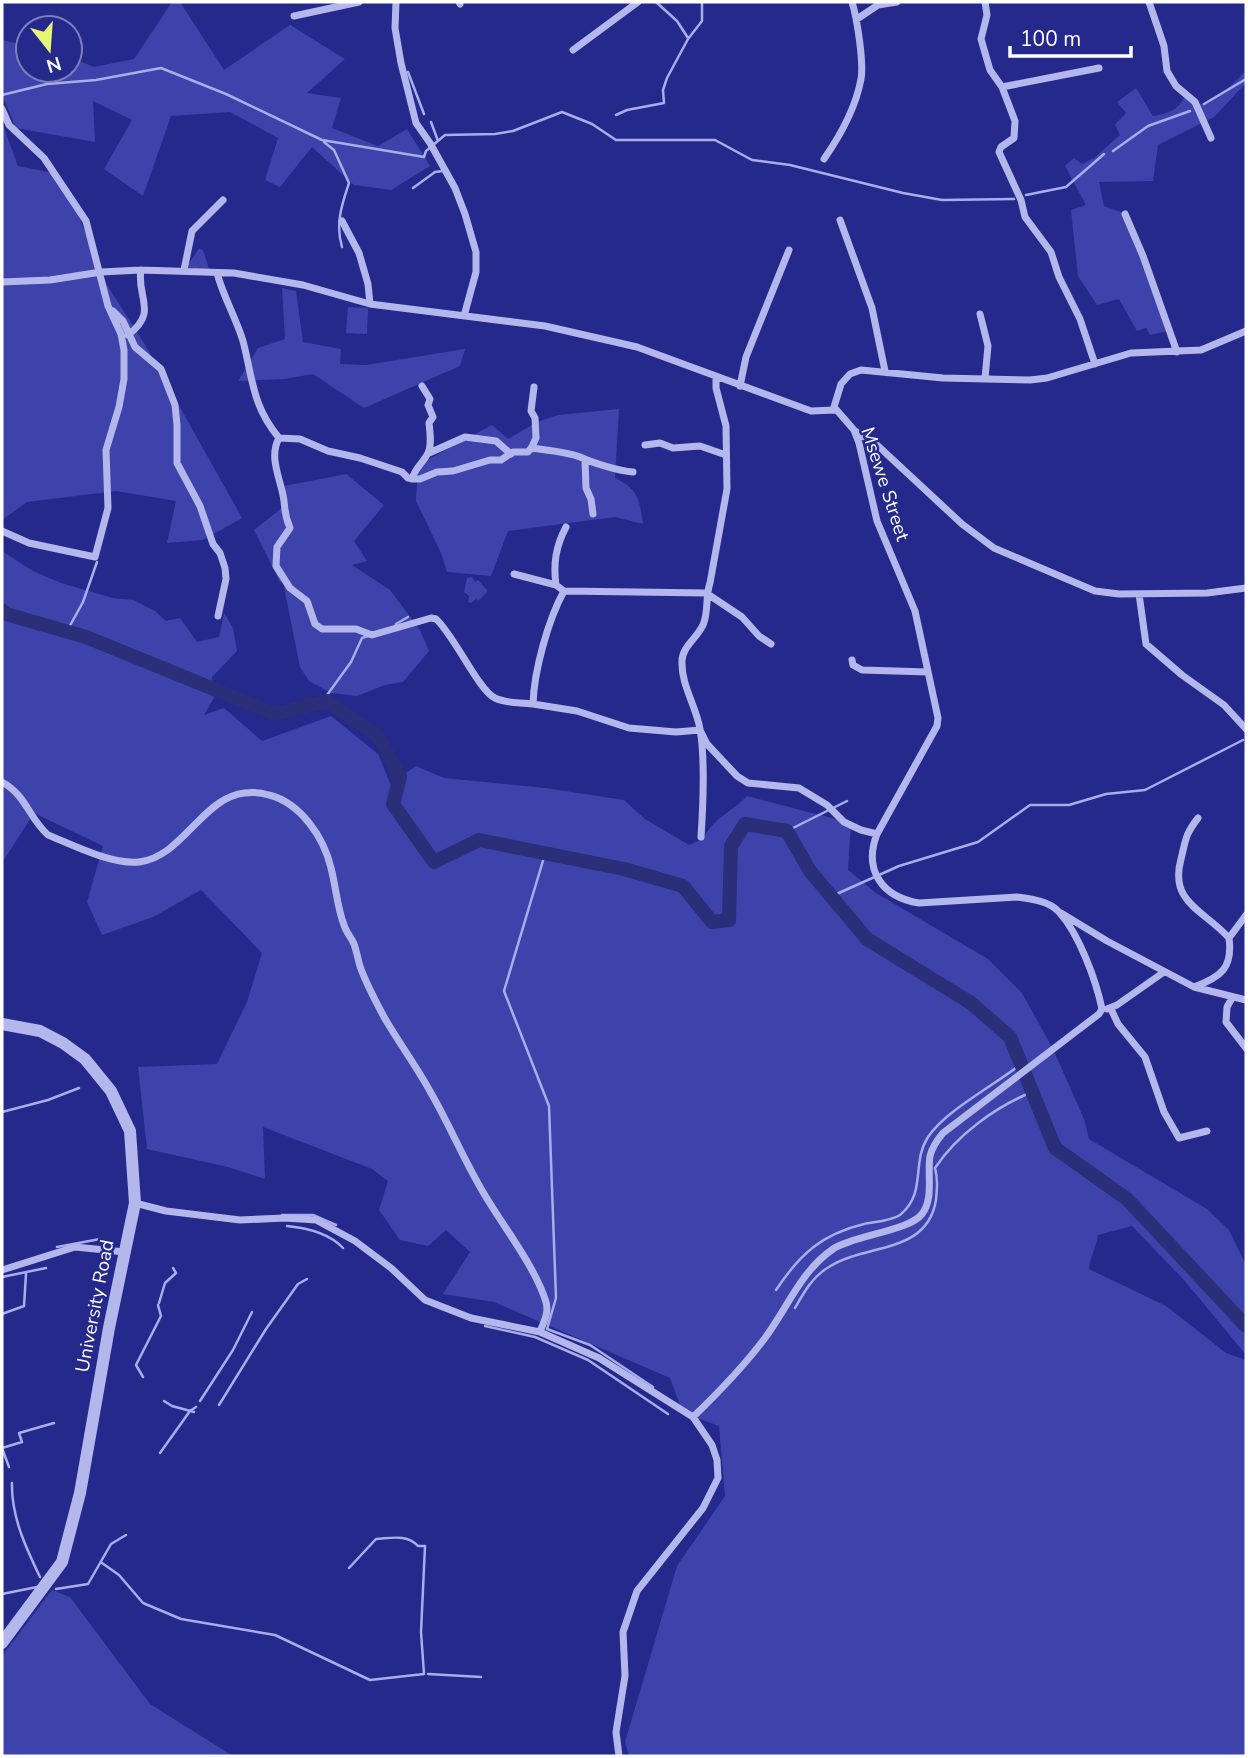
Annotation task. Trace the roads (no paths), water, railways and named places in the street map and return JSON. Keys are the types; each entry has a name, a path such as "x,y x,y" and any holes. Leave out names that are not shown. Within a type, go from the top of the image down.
{"street":[{"path":"294,16 359,2"},
{"path":"396,2 395,28 416,122 455,188 476,252 476,272 464,316"},
{"path":"573,50 638,2"},
{"path":"824,159 846,121 862,79 857,19 852,2"},
{"path":"857,19 878,5 897,2"},
{"path":"985,2 987,15 981,39 990,70 1002,87 1015,121 1014,138 1001,147 999,152 1021,200 1025,217 1051,252 1059,277 1080,319 1095,364"},
{"path":"1149,2 1164,46 1168,74 1176,86 1195,102 1211,138"},
{"path":"1002,87 1100,68"},
{"path":"2,109 9,125 44,158 86,221 108,306 121,334 124,367 118,407 106,450 108,508 95,557 29,543 2,531"},
{"path":"184,270 192,231 223,200"},
{"path":"1125,214 1177,352"},
{"path":"840,220 872,308 885,371"},
{"path":"342,221 359,253 368,284 370,304"},
{"path":"740,386 747,356 789,250"},
{"path":"128,335 140,324 146,306 141,270"},
{"path":"2,282 50,280 101,272 141,270 234,273 303,285 370,304 554,327 637,347 811,411 835,410 834,402 841,384 850,374 861,370 931,377 1030,380 1047,378 1131,353 1201,350 1246,331"},
{"path":"217,273 222,293 242,338 255,397 265,421 279,439"},
{"path":"108,306 123,321 135,347 161,369 175,405 177,463 200,506 213,544 220,553 225,568 226,579 218,616"},
{"path":"980,314 988,346 985,378"},
{"path":"716,378 726,426 725,506 706,593 707,605 702,626 682,653 681,665 700,730 707,744 737,776 748,783 799,788 827,805 844,822 877,834"},
{"path":"422,386 430,399 428,405 433,415 429,423 429,453"},
{"path":"279,439 300,439 328,451 360,457 419,480 435,472 453,471 490,460 501,460 520,451 528,452 536,438 536,418 531,411 534,387"},
{"name":"Msewe Street","path":"835,410 854,430 859,443 877,521 915,611 937,710 937,726 873,844 874,870 882,885 897,898 908,901 919,903 1017,897 1041,902 1058,911"},
{"path":"854,430 877,445 962,524 994,548 1095,591 1139,594 1207,593 1246,588"},
{"path":"412,479 416,467 429,453 466,437 496,441 511,454"},
{"path":"279,439 275,446 275,472 283,496 284,514 290,528 277,547 276,566 290,588 307,601 315,624 322,629 356,629 372,635 431,618 436,619 460,650 487,694 503,701 577,711 629,728 676,732 700,730"},
{"path":"645,445 660,443 673,448 700,446 726,455"},
{"path":"531,449 553,451 633,472"},
{"path":"585,460 586,488 593,514"},
{"path":"556,585 554,561 566,527"},
{"path":"514,574 556,585 564,591 706,593 742,617 759,636 771,644"},
{"path":"533,704 533,688 544,641 564,591"},
{"path":"1139,594 1146,644 1182,675 1224,705 1246,729"},
{"path":"852,660 853,665 862,670 928,672"},
{"path":"700,730 703,810 701,837"},
{"path":"2,782 16,790 40,828 48,835 123,862 144,861 156,856 180,839 220,800 246,793 270,794 303,816 323,845 331,867 344,927 355,946 360,968 381,1010 431,1093 475,1179 533,1274 545,1300 548,1312 540,1332"},
{"path":"1198,818 1185,838 1177,873 1178,885 1198,911 1229,938"},
{"path":"1058,911 1082,927 1194,987 1246,1000"},
{"path":"1058,911 1076,940 1106,1009 1145,1056 1164,1112 1175,1133 1179,1138 1207,1131"},
{"path":"1194,987 1222,972 1228,965 1229,938 1246,915"},
{"path":"693,1417 746,1362 767,1336 802,1278 820,1260 850,1241 920,1217 927,1207 930,1154 943,1133 1106,1009 1164,972"},
{"path":"1232,998 1227,1007 1226,1022 1246,1048"},
{"name":"University Road","path":"2,1024 40,1031 62,1043 85,1059 111,1091 130,1131 135,1203 80,1493 62,1562 2,1643"},
{"path":"135,1203 166,1211 240,1220 316,1220 355,1241 391,1268 425,1300 471,1318 540,1332 599,1358 693,1417 712,1445 717,1460 718,1478 703,1508 637,1591 631,1603 623,1632 625,1676 616,1732 619,1756"},
{"path":"2,1270 75,1248 125,1252"}],"waterway":[{"path":"656,2 677,21 688,38"},
{"path":"616,115 627,110 664,103 663,90 667,78 688,39 702,21 702,2"},
{"path":"2,95 47,84 96,80 161,68 226,94 322,140 424,157 426,151 445,135 513,131 562,112 592,124 616,140 715,140 752,160 790,165 903,193 942,200 1014,199"},
{"path":"408,72 424,114"},
{"path":"1204,104 1246,79"},
{"path":"1113,151 1148,126 1190,111"},
{"path":"431,122 438,141"},
{"path":"324,142 334,150 349,183 339,222 342,247"},
{"path":"1026,195 1066,187 1104,154"},
{"path":"413,188 435,172 443,171"},
{"path":"67,631 83,602 97,562"},
{"path":"2,610 6,614 86,637 275,714 327,701 378,736 400,777 393,804 434,862 479,840 624,869 683,886 712,922 729,920 731,846 745,824 787,831 810,871 867,939 971,1003 1010,1037 1055,1148 1127,1199 1246,1326"},
{"path":"396,624 408,617"},
{"path":"322,702 351,662 362,638 368,636"},
{"path":"830,897 899,866 978,842 1030,805 1069,805 1106,794 1145,790 1243,740"},
{"path":"787,831 847,801"},
{"path":"545,854 504,991 549,1106 556,1298 547,1329 590,1345 653,1387"},
{"path":"776,1290 803,1256 824,1240 849,1228 900,1215 913,1197 923,1147 936,1127 958,1108 1021,1064"},
{"path":"2,1112 48,1100 79,1088"},
{"path":"795,1308 805,1290 829,1267 844,1259 908,1239 921,1230 930,1218 936,1200 935,1168 944,1156 978,1123 1032,1092"},
{"path":"282,1215 313,1215 336,1225"},
{"path":"287,1226 318,1232 343,1248"},
{"path":"57,1247 100,1239"},
{"path":"2,1277 46,1268"},
{"path":"159,1303 165,1283 176,1273 173,1268"},
{"path":"2,1314 24,1306 26,1274"},
{"path":"219,1405 266,1329 298,1284 307,1279"},
{"path":"143,1377 136,1365 161,1316 158,1305"},
{"path":"200,1401 233,1350 252,1312"},
{"path":"485,1326 535,1337 588,1360 668,1414"},
{"path":"164,1401 194,1412"},
{"path":"160,1453 190,1411 196,1407"},
{"path":"9,1467 2,1448 22,1442 19,1433 54,1423"},
{"path":"12,1483 17,1520 40,1577"},
{"path":"56,1589 88,1584 111,1544 126,1535"},
{"path":"102,1563 119,1575 143,1603 181,1619 275,1635 370,1680 424,1674 421,1632 425,1546 418,1546 404,1538 376,1539 349,1568"},
{"path":"2,1594 37,1587"},
{"path":"428,1674 481,1677"}]}
